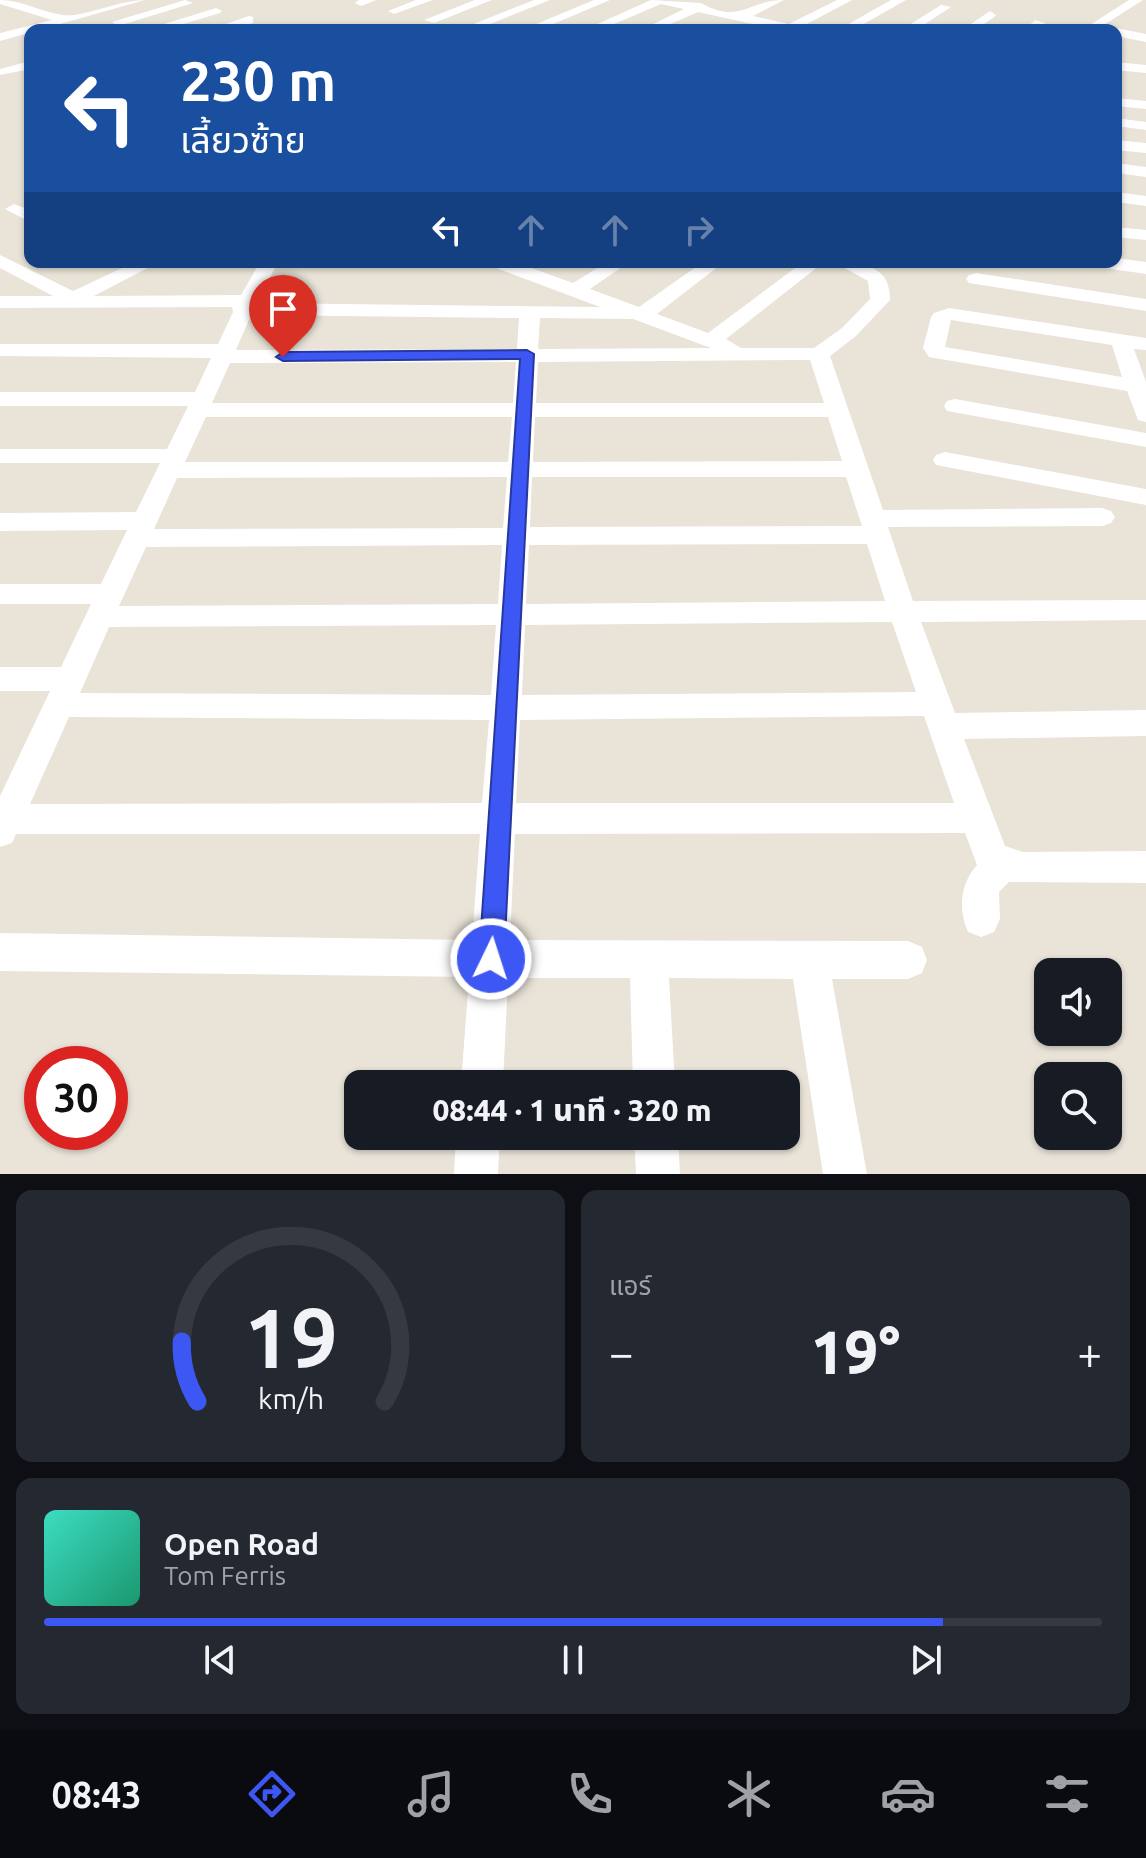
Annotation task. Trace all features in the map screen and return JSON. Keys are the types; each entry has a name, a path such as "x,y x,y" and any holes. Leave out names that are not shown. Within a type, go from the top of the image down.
{"street":[{"path":"50,24 139,0"},
{"path":"394,11 427,0"},
{"path":"480,24 544,0"},
{"path":"543,24 604,0"},
{"path":"604,24 660,0 771,24"},
{"path":"660,24 715,0"},
{"path":"726,24 778,0"},
{"path":"802,24 846,0"},
{"path":"855,24 900,0"},
{"path":"430,20 478,1 516,11"},
{"path":"9,2 77,24"},
{"path":"110,24 187,3"},
{"path":"12,18 67,4"},
{"path":"1100,24 1142,4"},
{"path":"917,24 945,7"},
{"path":"171,24 216,11"},
{"path":"977,24 990,15"},
{"path":"235,24 249,20"},
{"path":"0,37 24,31"},
{"path":"1122,33 1146,38"},
{"path":"4,72 24,67"},
{"path":"1122,67 1146,69"},
{"path":"1122,103 1146,105"},
{"path":"1122,123 1146,126"},
{"path":"1122,146 1146,148"},
{"path":"1122,169 1146,172"},
{"path":"1122,198 1146,201"},
{"path":"1122,233 1146,235"},
{"path":"0,261 68,300"},
{"path":"1122,264 1146,268"},
{"path":"68,300 129,268"},
{"path":"266,268 244,305 65,692 7,806 500,817 975,818"},
{"path":"521,268 744,354"},
{"path":"575,290 610,268"},
{"path":"0,302 68,300 639,314 706,268"},
{"path":"711,341 807,268"},
{"path":"0,350 223,354 819,354 849,332 880,300 881,282 857,268"},
{"path":"976,279 1146,305"},
{"path":"483,1070 530,311"},
{"path":"1136,386 943,354 934,348 941,317 949,314 1146,344"},
{"path":"1121,341 1146,415"},
{"path":"819,354 903,613 991,857 1003,865 1023,868 1146,867"},
{"path":"0,399 837,410"},
{"path":"955,406 1146,440"},
{"path":"0,456 520,470 857,469"},
{"path":"945,460 1146,497"},
{"path":"0,522 139,530 517,537 1102,517"},
{"path":"0,594 103,606 511,615 1146,610"},
{"path":"0,679 65,692 504,708 940,715 1146,723"},
{"path":"981,919 979,892 982,882 1003,865"},
{"path":"0,952 491,959 908,960"},
{"path":"809,958 845,1174"},
{"path":"649,959 653,1070"},
{"path":"476,1174 477,1150"},
{"path":"657,1150 658,1174"}],"route":[{"path":"283,357 527,354 491,959"}]}
